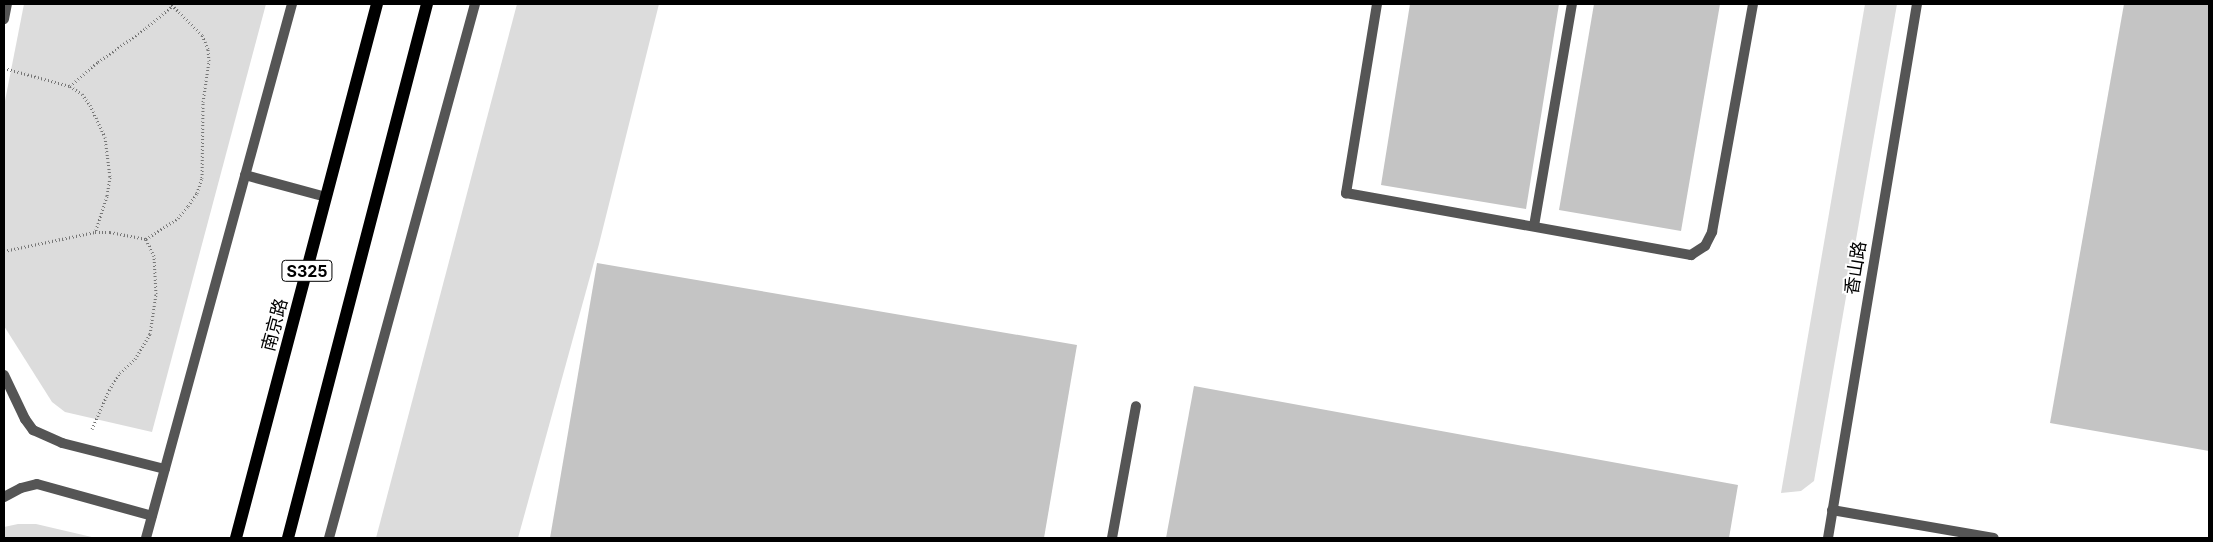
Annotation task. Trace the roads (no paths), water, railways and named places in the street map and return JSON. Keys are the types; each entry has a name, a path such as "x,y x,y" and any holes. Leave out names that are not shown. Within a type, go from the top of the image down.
{"main road":[{"name":"南京路","path":"236,538 377,4"},
{"name":"S325","path":"288,538 428,4"}],"street":[{"path":"4,19 7,4"},
{"path":"146,538 292,4"},
{"path":"329,538 475,4"},
{"path":"1377,4 1346,193 1691,255 1704,246 1712,232 1753,4"},
{"path":"1534,226 1572,4"},
{"name":"香山路","path":"1828,538 1917,4"},
{"path":"245,175 326,196"},
{"path":"4,375 25,419 33,430 62,443 165,469"},
{"path":"1112,538 1136,406"},
{"path":"4,497 21,488 37,484 152,516"},
{"path":"1832,510 1971,536 1994,538"}]}
